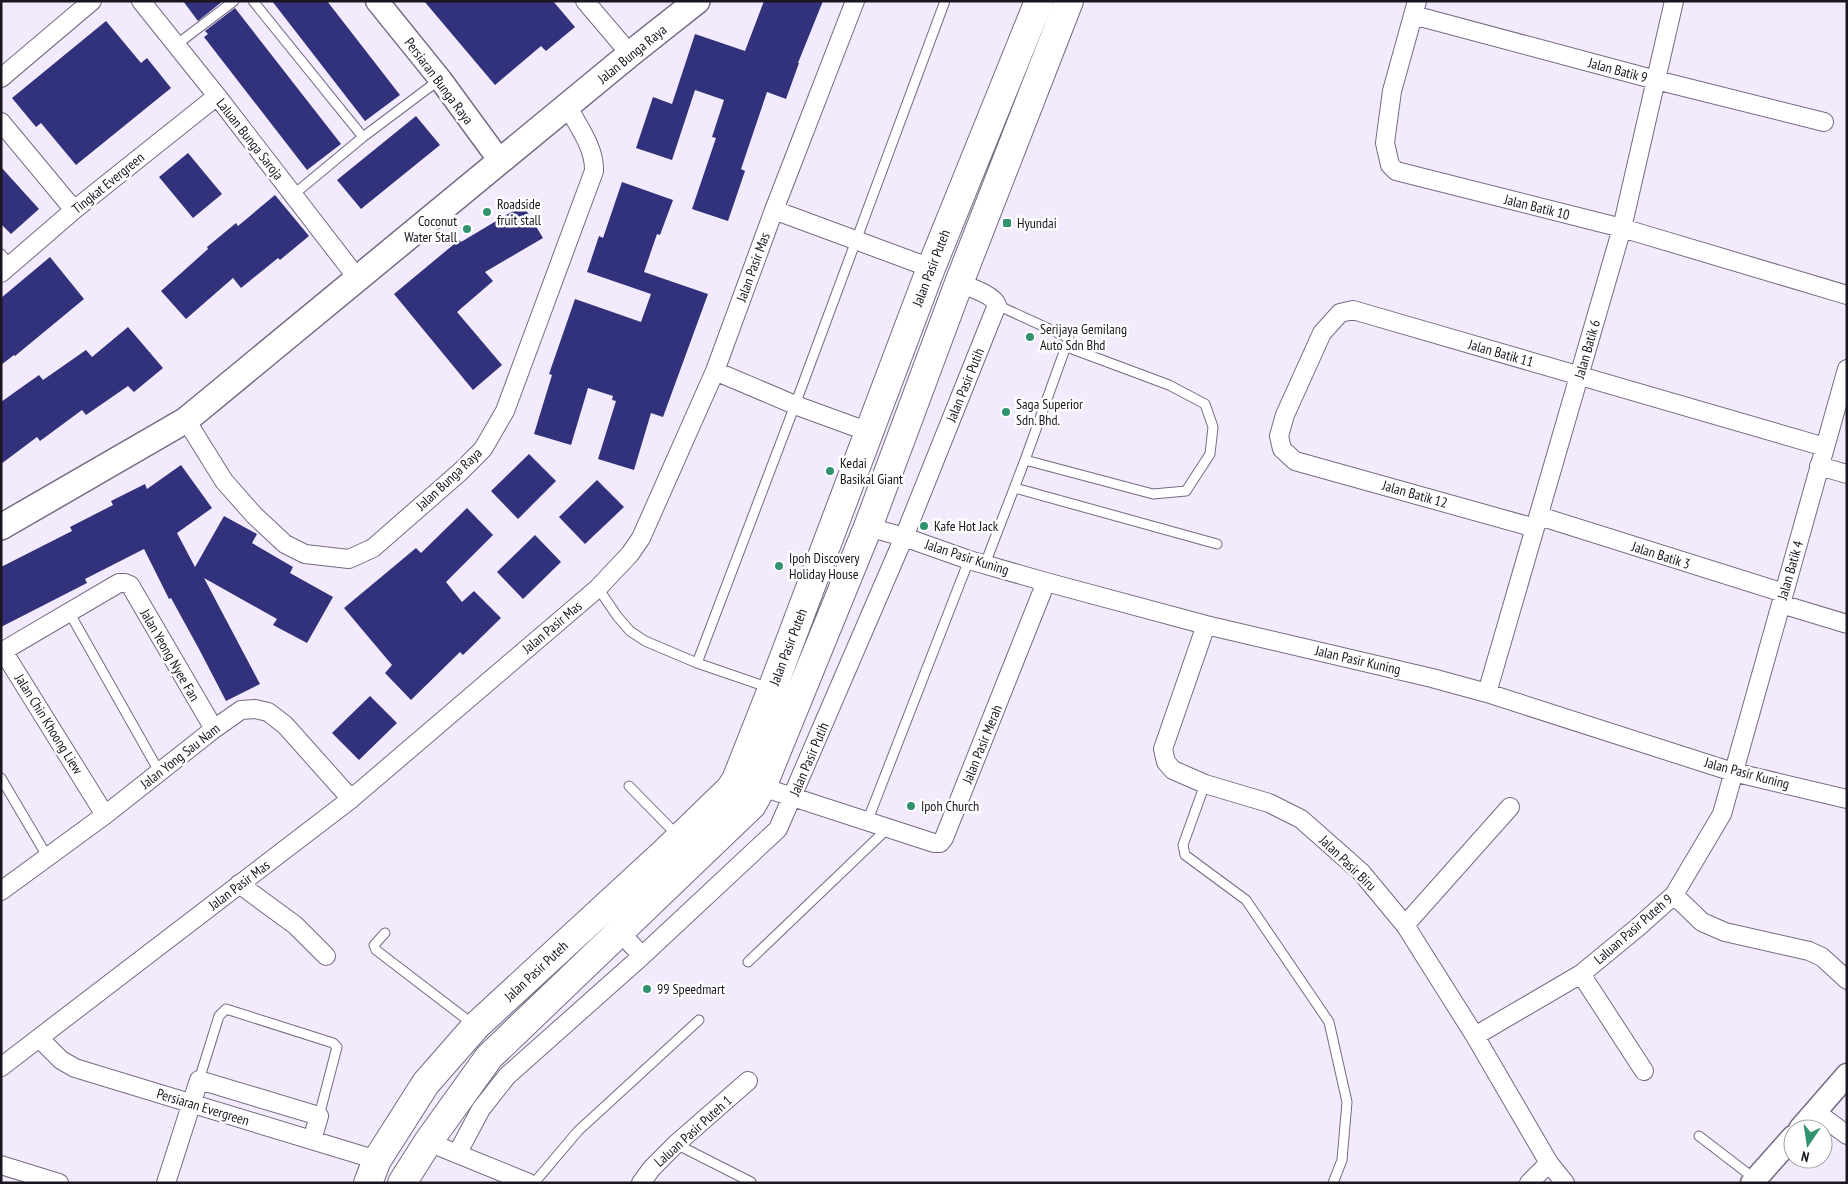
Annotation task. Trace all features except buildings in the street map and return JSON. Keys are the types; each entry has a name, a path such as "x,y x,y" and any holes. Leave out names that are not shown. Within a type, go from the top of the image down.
{"main road":[{"name":"Jalan Bunga Raya","path":"1,527 186,420 696,1"},
{"name":"Jalan Pasir Puteh","path":"372,1171 426,1083 476,1026 672,845 730,789 736,780 931,268 1038,1"},
{"name":"Jalan Pasir Puteh","path":"402,1183 428,1142 489,1057 743,816 752,805 762,787 868,527 1065,4"},
{"path":"672,845 676,852 685,849 694,843 745,789 752,786 762,787"}],"street":[{"path":"1,78 92,1"},
{"name":"Laluan Bunga Saroja","path":"140,1 217,96 358,279"},
{"name":"Persiaran Bunga Raya","path":"377,1 440,79 500,161"},
{"path":"585,1 630,54"},
{"name":"Jalan Pasir Mas","path":"1,1067 351,799 598,588 630,554 641,538 715,371 774,210 855,1"},
{"name":"Jalan Batik 6","path":"1487,693 1622,228 1674,1"},
{"name":"Jalan Batik 9","path":"1415,8 1656,80 1824,122"},
{"name":"Jalan Batik 10","path":"1415,8 1392,91 1385,143 1390,165 1396,171 1622,228 1847,295"},
{"name":"Tingkat Evergreen","path":"4,264 217,96"},
{"name":"Jalan Bunga Raya","path":"186,420 224,481 254,515 285,544 305,554 340,558 349,558 373,548 460,472 482,449 505,410 594,171 595,160 591,150 568,107"},
{"path":"1,122 74,210"},
{"path":"774,210 931,268"},
{"path":"959,283 991,297 996,301 997,305"},
{"name":"Jalan Pasir Putih","path":"457,1154 481,1109 507,1076 642,956 778,829 904,537 997,305"},
{"name":"Jalan Batik 11","path":"1295,461 1282,449 1279,436 1285,415 1322,333 1340,313 1354,310 1825,447"},
{"name":"Jalan Batik 4","path":"1733,772 1847,368"},
{"path":"715,371 795,405 869,432"},
{"name":"Jalan Batik 12","path":"1295,461 1537,522"},
{"path":"1820,466 1847,474"},
{"name":"Jalan Batik 3","path":"1537,522 1782,598 1847,624"},
{"name":"Jalan Pasir Kuning","path":"868,527 977,562 1206,625 1432,678 1487,693 1733,772 1847,799"},
{"name":"Jalan Pasir Merah","path":"762,787 887,829 934,843 940,843 944,838 1046,582"},
{"name":"Jalan Chin Khoong Liew","path":"105,815 2,652 119,583 125,583"},
{"name":"Jalan Yeong Nyee Fan","path":"125,583 130,585 214,729"},
{"name":"Jalan Pasir Biru","path":"1206,625 1163,749 1166,762 1173,770 1205,784 1269,803 1301,819 1361,872 1405,925 1475,1036 1549,1163 1565,1183"},
{"name":"Jalan Yong Sau Nam","path":"1,891 105,815 241,710 255,709 268,712 285,725 351,799"},
{"name":"Laluan Pasir Puteh 9","path":"1475,1036 1581,974 1674,894 1722,814 1733,772"},
{"path":"1405,925 1510,808"},
{"path":"239,884 296,925 326,956"},
{"path":"1674,894 1702,922 1725,932 1809,951 1822,957 1847,980"},
{"path":"620,932 642,956"},
{"path":"1581,974 1644,1071"},
{"name":"Persiaran Evergreen","path":"39,1038 61,1060 75,1068 312,1140 372,1171"},
{"path":"1809,1119 1847,1075"},
{"path":"166,1183 199,1080 319,1116 312,1140"},
{"name":"Laluan Pasir Puteh 1","path":"641,1183 652,1168 676,1144 748,1081"},
{"path":"1816,1112 1847,1135"},
{"path":"428,1142 529,1183"},
{"path":"1754,1181 1783,1148"},
{"path":"1529,1183 1549,1163"},
{"path":"1,1165 59,1183"}],"lane":[{"path":"176,45 234,1"},
{"path":"253,1 363,137"},
{"path":"697,663 945,1"},
{"path":"293,195 363,137 440,79"},
{"path":"867,822 977,562 1015,488 1067,347 1069,338 997,305"},
{"path":"1026,460 1154,494 1186,491 1210,454 1213,427 1205,404 1170,385 1067,347"},
{"path":"1015,488 1217,544"},
{"path":"598,588 630,631 645,641 697,663 772,689"},
{"path":"69,612 160,773"},
{"path":"1,778 47,856"},
{"path":"1205,784 1183,846 1185,854 1246,900 1328,1022 1347,1102 1342,1160 1333,1183"},
{"path":"629,786 672,845"},
{"path":"748,962 887,829"},
{"path":"385,933 374,945 376,950 476,1026"},
{"path":"199,1080 219,1016 226,1009 333,1043 337,1047 319,1116"},
{"path":"534,1183 578,1131 700,1020"},
{"path":"1699,1136 1754,1181"},
{"path":"676,1144 751,1182"}],"place":[{"name":"Roadside fruit stall","path":"487,212"},
{"name":"Hyundai","path":"1007,223"},
{"name":"Coconut Water Stall","path":"467,229"},
{"name":"Serijaya Gemilang Auto Sdn Bhd","path":"1030,337"},
{"name":"Saga Superior Sdn. Bhd.","path":"1006,412"},
{"name":"Kedai Basikal Giant","path":"830,471"},
{"name":"Kafe Hot Jack","path":"924,526"},
{"name":"Ipoh Discovery Holiday House","path":"779,566"},
{"name":"Ipoh Church","path":"911,806"},
{"name":"99 Speedmart","path":"647,989"}]}
